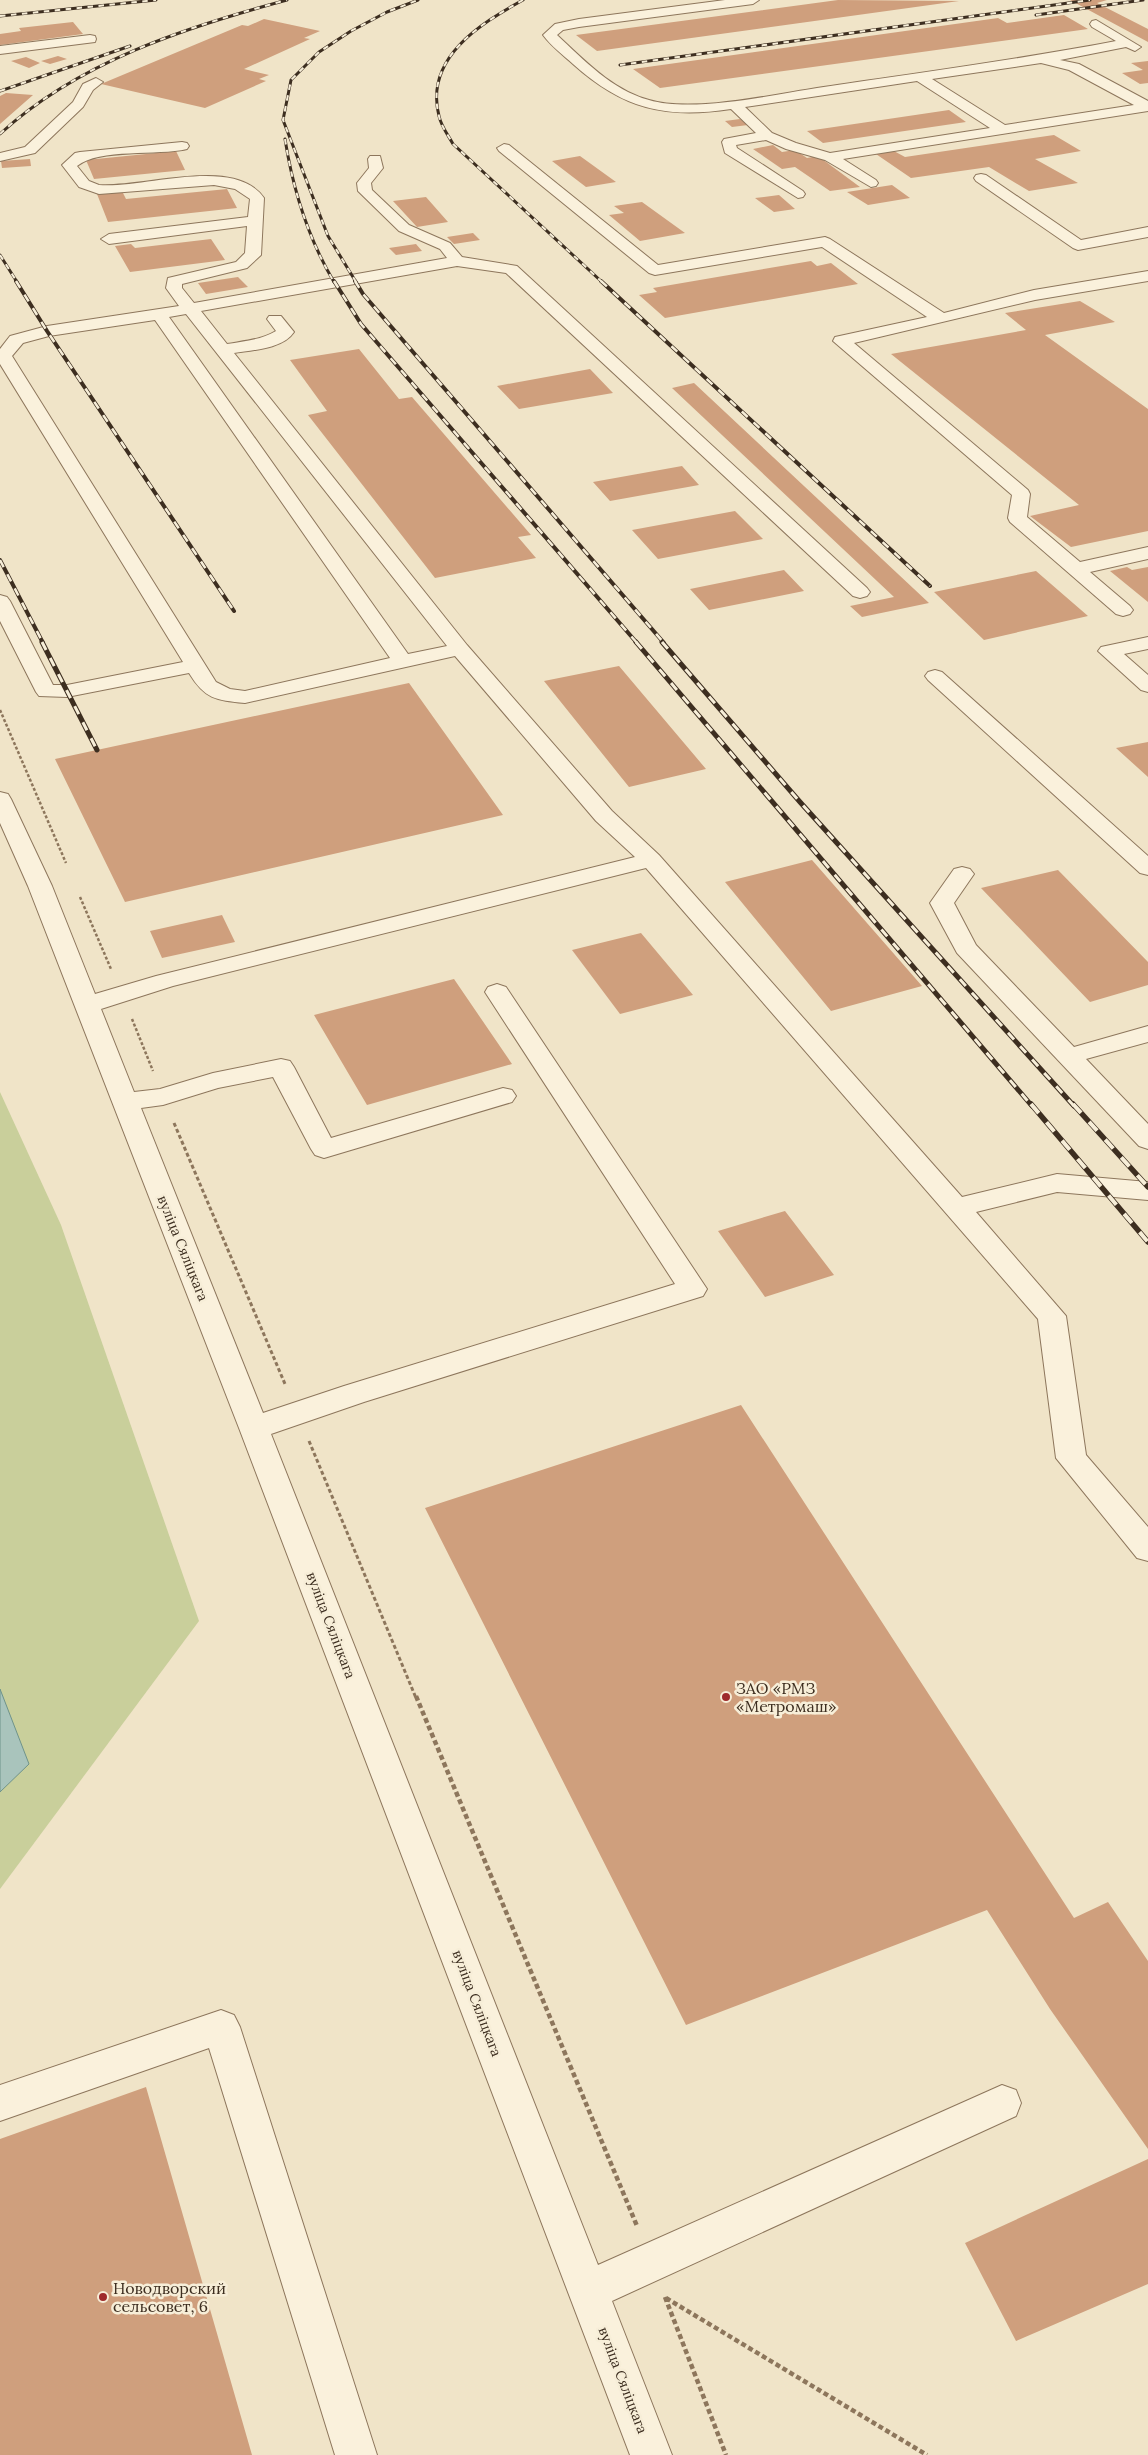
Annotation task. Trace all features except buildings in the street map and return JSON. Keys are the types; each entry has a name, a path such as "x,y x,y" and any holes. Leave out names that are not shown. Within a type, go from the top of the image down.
{"street":[{"path":"753,0 579,23 559,28 549,35 622,96 645,104 680,107 735,105 922,78 1128,43"},
{"path":"1096,24 1141,51"},
{"path":"0,50 90,39"},
{"path":"1041,59 1074,67 1148,107"},
{"path":"922,78 1003,130"},
{"path":"0,158 30,150 78,104 88,87 96,82"},
{"path":"735,105 767,136 791,146 830,157 871,183"},
{"path":"830,157 1148,107"},
{"path":"767,136 729,142 730,150 798,194"},
{"path":"182,146 104,152 80,156 70,165 84,185 91,189 107,190 223,180 246,187 257,198 253,255 241,265 174,282 174,288 191,307 460,649 604,816 651,860 1052,1316 1071,1458 1148,1549"},
{"path":"504,148 655,270 825,242 941,319"},
{"path":"375,159 376,168 364,183 365,191 404,228 445,246 457,261"},
{"path":"981,178 1078,245 1148,232"},
{"path":"109,239 254,221"},
{"path":"460,649 245,697 225,695 208,686 3,355 13,348 16,340 47,331 159,314 457,261 511,269 860,592"},
{"path":"1123,610 1016,518 1021,494 841,341 941,319 1034,295 1148,276"},
{"path":"159,314 403,662"},
{"path":"224,349 272,341 281,336 286,332 275,319"},
{"path":"1076,569 1148,553"},
{"path":"0,601 46,692 66,691 196,665"},
{"path":"1148,643 1108,651 1148,686"},
{"path":"935,676 1148,868"},
{"name":"вуліца Сяліцкага","path":"0,799 40,886 254,1428 589,2290 651,2455"},
{"path":"87,1005 165,981 651,860"},
{"path":"962,874 942,902 966,948 1148,1140"},
{"path":"254,1428 297,1412 693,1288 497,992"},
{"path":"1069,1056 1148,1034"},
{"path":"125,1102 163,1097 213,1081 281,1067 324,1149 503,1096"},
{"path":"957,1207 1057,1183 1148,1191"},
{"path":"0,2103 220,2027 356,2455"},
{"path":"589,2290 1002,2103"}],"path":[{"path":"0,710 69,870"},
{"path":"77,888 652,2262 726,2455"},
{"path":"666,2298 927,2455"}],"green space":[{"path":"0,1092 61,1225 199,1621 0,1889"}],"water":[{"path":"0,1689 29,1764 0,1792"}],"railway":[{"path":"0,16 156,0"},
{"path":"0,134 64,86 98,67 172,35 287,0"},
{"path":"356,282 328,236 283,120 291,80 319,52 351,31 387,12 418,0"},
{"path":"523,0 506,9 474,32 459,45 448,60 440,77 437,95 440,120 453,144 602,282"},
{"path":"620,65 1090,0"},
{"path":"1036,15 1143,0"},
{"path":"0,91 130,46"},
{"path":"285,139 292,177 309,231 334,282"},
{"path":"0,255 17,282"},
{"path":"16,281 47,331 234,611"},
{"path":"334,281 361,324 637,643"},
{"path":"355,281 363,294 664,643"},
{"path":"601,281 930,586"},
{"path":"0,560 43,643"},
{"path":"42,642 97,750"},
{"path":"636,642 1032,1106"},
{"path":"662,642 800,802 1074,1106"},
{"path":"1031,1104 1148,1242"},
{"path":"1073,1104 1148,1187"}],"place":[{"name":"ЗАО «РМЗ «Метромаш»","path":"726,1697"},
{"name":"Новодворский сельсовет, 6","path":"103,2297"}]}
